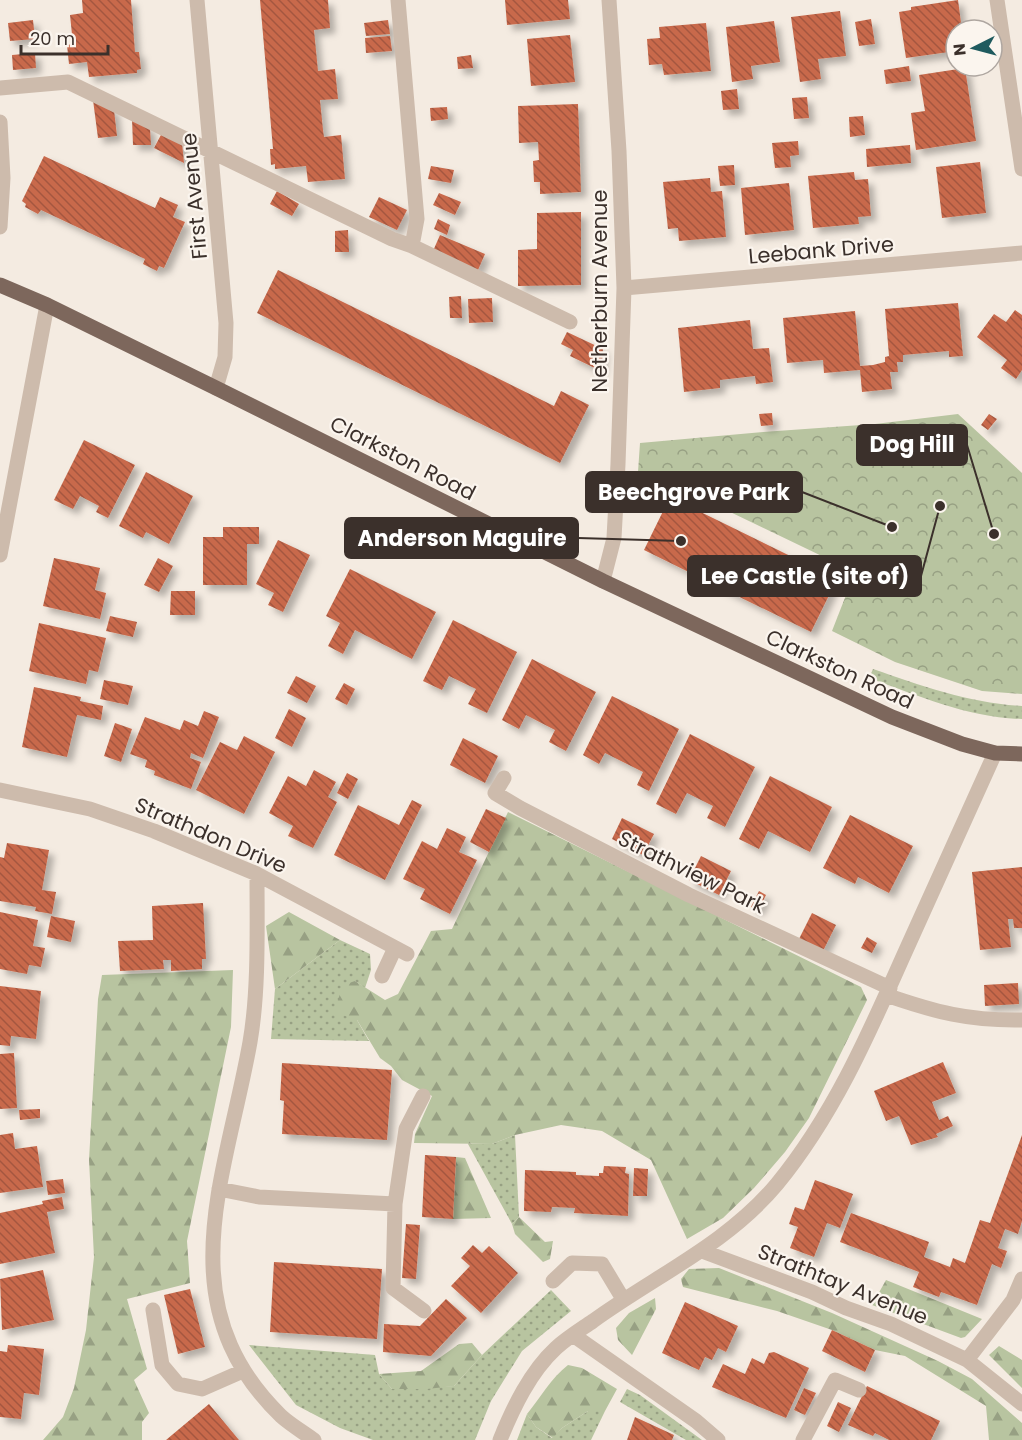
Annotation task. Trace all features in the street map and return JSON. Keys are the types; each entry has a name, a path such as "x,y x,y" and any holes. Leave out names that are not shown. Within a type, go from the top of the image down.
{"main road":[{"name":"Clarkston Road","path":"0,285 47,305 603,581 892,717 946,739 995,753 1022,754"}],"street":[{"name":"First Avenue","path":"197,0 225,323 225,357 216,388"},
{"path":"398,0 417,219 412,246"},
{"name":"Netherburn Avenue","path":"603,581 614,538 624,288 619,151 609,0"},
{"path":"997,0 1022,169"},
{"path":"0,88 68,82 392,239 412,246 570,322"},
{"path":"0,122 3,178 0,227"},
{"name":"Leebank Drive","path":"624,288 1022,253"},
{"path":"0,555 5,499 47,305"},
{"path":"500,1440 529,1381 555,1349 623,1299 702,1251 736,1226 776,1185 813,1136 854,1065 995,753"},
{"name":"Strathview Park","path":"504,778 495,793 520,808 689,895 888,991"},
{"name":"Strathdon Drive","path":"0,790 90,809 154,831 256,874 401,951 382,976"},
{"path":"256,874 256,956 250,1040 219,1189 212,1244 213,1279 220,1319 243,1371 283,1418 314,1440"},
{"path":"888,991 921,1007 959,1017 1022,1020"},
{"path":"423,1096 406,1129 395,1204 393,1288 424,1311"},
{"path":"219,1189 259,1197 395,1204"},
{"name":"Strathtay Avenue","path":"702,1251 765,1273 846,1308 891,1324 967,1360 1022,1404"},
{"path":"553,1281 572,1263 602,1264 623,1299"},
{"path":"967,1360 1013,1300 1022,1279"},
{"path":"153,1310 162,1365 178,1384 202,1389 243,1371"},
{"path":"573,1335 696,1420 718,1440"},
{"path":"803,1440 835,1380 860,1390"}],"green space":[{"path":"958,414 1022,473 1022,694 982,691 895,662 832,631 855,572 674,485 638,472 640,443 875,424"},
{"path":"873,669 965,697 1022,706 1022,719 983,715 925,699 869,678"},
{"path":"508,812 861,987 867,1000 809,1118 785,1152 754,1188 723,1218 687,1239 651,1160 602,1131 561,1125 515,1135 492,1144 414,1143 415,1134 432,1096 402,1080 391,1066 380,1058 357,1020 334,1012 343,985 355,981 385,1000 398,994 431,931 452,929"},
{"path":"289,912 340,940 275,989 266,926"},
{"path":"340,940 370,954 371,970 365,988 355,981 357,1020 369,1041 271,1039 275,989"},
{"path":"233,970 231,1027 187,1241 190,1283 127,1299 147,1369 134,1380 149,1413 142,1422 142,1440 43,1440 63,1417 74,1388 86,1330 94,1257 89,1160 98,999 102,975"},
{"path":"515,1135 519,1217 512,1224 468,1144 492,1144"},
{"path":"456,1157 465,1158 491,1218 453,1219"},
{"path":"519,1217 545,1242 553,1241 550,1259 543,1262 515,1234 512,1224"},
{"path":"719,1268 832,1313 972,1379 1022,1423 1022,1440 989,1440 986,1406 905,1356 875,1350 832,1330 777,1311 683,1287 681,1279 689,1269"},
{"path":"886,1280 982,1319 965,1337 961,1338 872,1305"},
{"path":"551,1290 571,1311 522,1351 491,1401 475,1440 373,1440 340,1428 296,1405 249,1345 375,1355 379,1374 392,1389 454,1386 482,1355"},
{"path":"655,1298 656,1309 632,1355 618,1340 616,1328 629,1313"},
{"path":"472,1343 482,1355 454,1386 392,1389 379,1374 421,1371 459,1344"},
{"path":"999,1346 1022,1360 1022,1388 989,1355"},
{"path":"568,1365 582,1368 617,1389 605,1411 588,1411 562,1428 553,1438 536,1427 527,1414 551,1382"},
{"path":"627,1389 640,1395 702,1440 686,1440 620,1402"},
{"path":"588,1411 605,1411 591,1440 517,1440 527,1414 536,1427 552,1438 562,1428"}],"building":[{"path":"82,0 131,0 135,52 139,52 141,69 137,70 137,73 89,77 87,62 69,64 67,45 73,44 70,15 83,13"},
{"path":"260,0 328,0 330,28 314,30 318,71 335,69 338,99 320,100 324,137 341,135 345,179 308,182 306,166 275,169 275,164 271,165 270,149 273,149"},
{"path":"505,0 568,0 570,19 507,25"},
{"path":"958,0 960,18 944,18 944,53 906,58 899,12 911,10 911,7"},
{"path":"840,11 846,56 818,59 821,79 800,82 791,17"},
{"path":"871,19 875,44 859,46 855,22"},
{"path":"33,20 35,39 10,41 8,23"},
{"path":"388,20 390,34 366,36 364,23"},
{"path":"774,21 780,62 751,66 753,79 732,82 726,27"},
{"path":"706,23 711,71 664,75 662,64 649,65 647,39 660,38 659,27"},
{"path":"570,35 575,82 531,86 527,39"},
{"path":"390,36 392,51 366,53 365,38"},
{"path":"35,53 36,68 13,70 12,55"},
{"path":"471,55 473,68 458,69 457,57"},
{"path":"909,66 911,81 886,84 884,70"},
{"path":"944,71 944,78 967,78 976,141 916,150 911,113 925,111 919,75"},
{"path":"737,89 739,109 723,110 721,91"},
{"path":"807,97 809,118 794,119 792,98"},
{"path":"93,100 114,110 117,136 98,138"},
{"path":"578,104 581,192 540,194 540,182 534,182 533,161 539,160 538,142 519,143 518,106"},
{"path":"447,107 448,119 431,121 430,108"},
{"path":"863,116 865,135 850,137 849,117"},
{"path":"132,119 150,128 151,145 133,145"},
{"path":"162,133 182,143 184,163 154,148"},
{"path":"798,141 799,155 790,156 791,167 775,168 772,143"},
{"path":"910,145 911,163 867,167 866,149"},
{"path":"44,156 155,208 160,197 178,205 173,217 185,222 164,268 159,266 157,271 143,264 145,259 41,210 38,214 25,207 26,204 22,201"},
{"path":"980,162 986,213 942,218 936,167"},
{"path":"734,165 735,185 720,186 718,166"},
{"path":"431,166 454,170 451,183 428,179"},
{"path":"854,172 855,180 868,179 871,216 858,217 859,224 813,228 808,176"},
{"path":"710,178 711,192 722,191 726,237 679,241 678,228 668,229 663,182"},
{"path":"789,183 794,230 745,235 741,188"},
{"path":"277,191 299,204 292,216 270,204"},
{"path":"439,193 461,202 455,215 433,205"},
{"path":"379,197 407,210 397,230 369,217"},
{"path":"581,212 581,285 518,286 518,250 537,249 537,213"},
{"path":"438,219 450,225 447,235 434,229"},
{"path":"348,230 349,252 335,252 335,231"},
{"path":"440,235 485,254 478,270 433,251"},
{"path":"278,270 554,406 561,391 589,405 560,463 257,313"},
{"path":"461,296 462,318 450,318 449,297"},
{"path":"492,298 493,322 469,323 468,299"},
{"path":"958,303 963,356 949,357 949,351 903,355 903,362 897,362 898,372 890,372 892,389 862,392 860,370 824,373 823,360 787,363 783,318 855,311 860,366 873,365 885,362 885,357 889,356 885,309"},
{"path":"1015,310 1022,315 1022,370 1016,379 1001,368 1007,360 977,337 994,314 1006,322"},
{"path":"750,320 753,349 769,348 773,382 756,384 755,376 720,380 720,388 684,392 678,328"},
{"path":"567,332 603,349 601,371 570,356 573,350 561,344"},
{"path":"772,413 773,425 761,426 759,414"},
{"path":"989,414 997,419 988,430 981,425"},
{"path":"84,440 135,465 108,518 96,512 99,506 80,496 73,509 54,500"},
{"path":"146,472 193,496 169,544 146,532 143,538 119,526"},
{"path":"670,497 837,579 811,632 644,550"},
{"path":"223,527 259,527 259,544 247,544 247,585 203,585 203,537 223,537"},
{"path":"278,540 310,555 283,612 268,605 274,593 256,584"},
{"path":"54,558 100,568 95,590 106,593 100,619 43,606"},
{"path":"158,558 173,566 159,592 144,585"},
{"path":"350,569 436,612 412,659 355,630 343,654 328,646 340,623 326,616"},
{"path":"171,591 195,591 195,615 170,615"},
{"path":"110,616 137,622 133,637 106,631"},
{"path":"453,620 517,652 487,713 468,704 476,689 449,676 442,690 423,681"},
{"path":"39,623 106,638 98,672 89,670 86,684 29,671"},
{"path":"532,659 596,692 566,751 549,742 555,730 526,715 519,729 502,720"},
{"path":"296,676 316,686 307,703 287,693"},
{"path":"104,680 133,686 128,705 100,699"},
{"path":"344,683 355,689 347,705 335,699"},
{"path":"34,687 81,697 80,701 103,706 101,720 77,715 67,757 22,747"},
{"path":"612,696 679,729 649,791 637,785 643,772 605,753 599,764 583,755"},
{"path":"289,709 306,718 292,747 275,738"},
{"path":"204,711 219,717 203,758 191,753 190,758 201,762 191,789 154,775 155,771 145,767 147,760 130,754 145,717 180,730 184,720 198,726"},
{"path":"115,723 132,729 121,762 104,756"},
{"path":"690,734 755,767 725,827 707,818 713,806 687,793 676,814 656,804"},
{"path":"244,736 275,752 244,814 196,790 220,742 237,750"},
{"path":"463,738 498,756 485,783 450,765"},
{"path":"314,770 336,782 328,797 337,802 313,848 288,836 293,826 269,813 288,776 306,786"},
{"path":"347,773 358,779 348,799 337,793"},
{"path":"770,776 832,807 810,852 768,831 759,849 739,839"},
{"path":"412,800 422,805 385,880 334,855 358,805 399,825"},
{"path":"486,809 506,818 489,852 470,842"},
{"path":"850,815 913,846 889,893 858,877 855,884 823,868"},
{"path":"622,818 654,834 643,855 612,839"},
{"path":"447,828 466,837 459,852 477,860 450,914 420,899 425,889 403,879 422,841 437,849"},
{"path":"7,843 49,850 42,890 56,892 52,914 35,911 36,907 0,901 0,857 4,858"},
{"path":"701,856 731,871 719,895 689,880"},
{"path":"1022,867 1022,928 1014,928 1013,919 1008,919 1011,947 980,950 972,872"},
{"path":"759,891 766,895 758,911 751,907"},
{"path":"203,903 206,959 202,959 202,969 171,971 171,960 163,960 164,969 120,971 118,941 153,940 152,906"},
{"path":"0,912 38,920 33,946 45,948 41,967 29,965 27,974 0,969"},
{"path":"812,913 836,925 823,951 799,939"},
{"path":"51,916 75,921 71,942 47,937"},
{"path":"867,937 877,943 872,953 861,948"},
{"path":"1018,983 1019,1004 985,1006 984,985"},
{"path":"0,986 41,991 36,1039 11,1036 10,1046 0,1045"},
{"path":"14,1053 17,1108 0,1109 0,1054"},
{"path":"943,1062 956,1093 932,1102 939,1120 948,1116 953,1126 936,1134 938,1137 911,1145 899,1116 886,1121 874,1091"},
{"path":"282,1063 392,1070 387,1140 282,1134 284,1101 280,1100"},
{"path":"40,1109 40,1118 20,1120 19,1110"},
{"path":"13,1133 15,1149 37,1146 43,1187 0,1193 0,1135"},
{"path":"1022,1135 1022,1221 1018,1234 1005,1229 998,1248 1007,1251 1001,1268 992,1264 977,1305 941,1292 939,1297 913,1287 919,1272 840,1242 851,1213 929,1242 924,1257 950,1267 953,1258 965,1263 980,1220 990,1223"},
{"path":"425,1155 456,1157 453,1219 422,1217"},
{"path":"604,1166 626,1167 625,1173 629,1174 628,1216 574,1213 575,1208 552,1207 551,1212 524,1211 525,1170 576,1172 576,1175 599,1176 599,1173 603,1173"},
{"path":"634,1168 648,1169 647,1196 633,1196"},
{"path":"63,1179 65,1193 48,1195 46,1181"},
{"path":"815,1180 853,1194 840,1228 827,1223 814,1257 790,1248 798,1227 789,1224 795,1207 804,1210"},
{"path":"62,1197 64,1209 47,1212 55,1253 0,1264 0,1213 43,1204 42,1201"},
{"path":"406,1224 420,1225 416,1279 402,1278"},
{"path":"473,1245 482,1253 489,1246 518,1273 481,1313 451,1286 470,1266 461,1258"},
{"path":"274,1262 382,1269 377,1339 270,1332"},
{"path":"43,1270 54,1320 2,1330 0,1279"},
{"path":"190,1289 205,1347 178,1354 164,1295"},
{"path":"446,1299 467,1318 431,1356 383,1352 384,1324 420,1326"},
{"path":"685,1302 738,1326 726,1352 718,1348 712,1360 705,1357 699,1370 662,1353"},
{"path":"832,1330 875,1350 865,1372 822,1351"},
{"path":"8,1345 44,1349 39,1395 24,1393 21,1419 0,1417 0,1351 7,1352"},
{"path":"774,1352 809,1368 786,1418 712,1387 723,1364 745,1374 752,1358 764,1364 769,1353"},
{"path":"867,1386 940,1421 931,1440 889,1440 848,1425"},
{"path":"804,1388 816,1393 805,1415 794,1410"},
{"path":"838,1402 851,1408 839,1432 827,1426"},
{"path":"209,1404 239,1440 166,1440"},
{"path":"635,1417 674,1435 672,1440 627,1440"}],"place":[{"name":"Lee Castle (site of)","path":"940,506"},
{"name":"Beechgrove Park","path":"892,527"},
{"name":"Dog Hill","path":"994,534"},
{"name":"Anderson Maguire","path":"681,541"}]}
